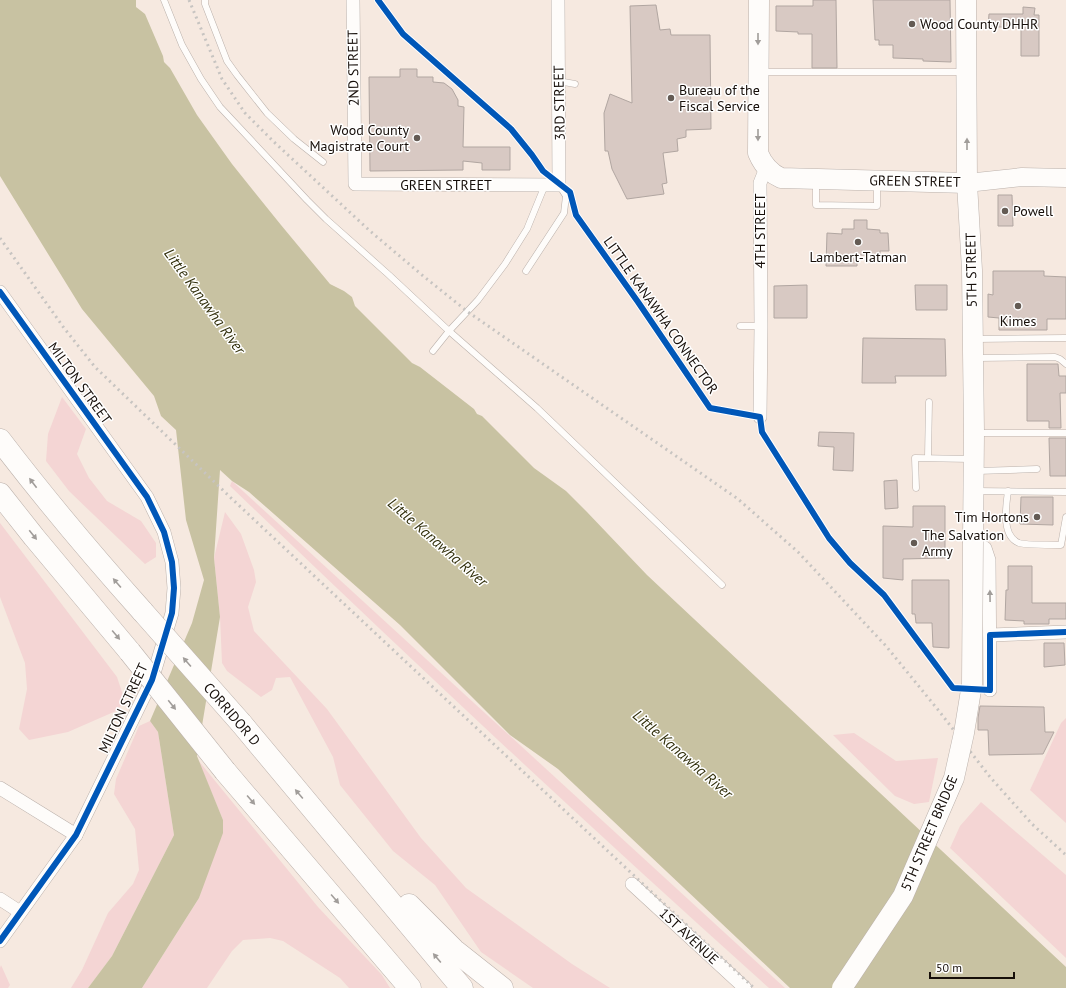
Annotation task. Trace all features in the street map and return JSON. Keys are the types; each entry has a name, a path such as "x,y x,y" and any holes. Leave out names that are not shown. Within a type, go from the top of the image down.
{"highway":[{"name":"CORRIDOR D","path":"0,440 90,552 241,723 462,988"},
{"path":"0,494 130,652 225,771 410,988"},
{"path":"318,817 454,950 502,988"},
{"path":"359,927 399,988"}],"main road":[{"path":"759,0 758,153 766,168"},
{"name":"5TH STREET","path":"966,0 967,182 971,249 973,349 973,541"},
{"name":"GREEN STREET","path":"766,168 781,178 967,182"},
{"name":"5TH STREET BRIDGE","path":"842,988 903,896 954,778 964,734 972,684 973,541"}],"street":[{"name":"2ND STREET","path":"353,0 355,184"},
{"name":"3RD STREET","path":"558,0 559,185"},
{"name":"4TH STREET","path":"760,417 760,183 766,168"},
{"name":"GREEN STREET","path":"967,182 1022,177 1066,178"},
{"name":"GREEN STREET","path":"355,184 542,185"},
{"path":"542,185 559,185"},
{"name":"MILTON STREET","path":"0,292 147,496 164,532 172,562 174,588 172,613 152,680 76,835 0,941"},
{"path":"973,541 985,548 989,560 990,690"},
{"path":"990,635 1066,632"},
{"path":"0,788 76,835"},
{"name":"1ST AVENUE","path":"632,884 745,988"},
{"path":"0,899 20,912"}],"lane":[{"path":"164,0 182,45 201,79 220,107 326,219 542,413 722,585"},
{"path":"205,0 227,61 267,113 294,140 323,162"},
{"path":"758,72 967,72"},
{"path":"558,81 575,84"},
{"path":"816,179 816,205 877,206 877,180"},
{"path":"433,351 449,331 478,300 505,264 527,229 542,185"},
{"path":"526,271 564,213 566,196 559,185"},
{"path":"740,326 761,326"},
{"path":"973,349 1066,338"},
{"path":"973,349 1055,357 1066,364"},
{"path":"928,458 929,402"},
{"path":"974,433 1066,433"},
{"path":"916,488 915,458 928,458 973,465 1037,469"},
{"path":"973,490 1066,492"},
{"path":"1008,491 1005,522 1012,536 1019,543 1061,545 1066,517"}],"shaded area":[{"path":"62,397 86,429 77,454 89,478 107,501 141,521 156,543 156,557 145,564 69,491 46,461 48,434"},
{"path":"232,481 785,988 769,988 632,864 296,550 230,486"},
{"path":"225,512 241,534 254,570 256,582 248,607 254,631 327,709 421,838 466,888 572,964 610,988 533,988 481,952 435,885 393,851 340,785 333,757 290,677 276,678 272,690 261,697 227,671 222,663 220,617 214,558"},
{"path":"0,523 117,677 125,701 116,711 68,732 29,740 19,729 27,689 25,663 0,597"},
{"path":"1066,718 1066,823 1030,790 1061,723"},
{"path":"150,721 158,732 174,835 112,956 88,988 71,988 82,970 108,913 133,884 139,870 135,829 114,794 116,779 139,726"},
{"path":"854,733 896,761 938,758 929,802 914,804 895,796 833,735"},
{"path":"198,760 318,907 382,975 390,988 349,988 340,978 283,941 270,938 243,940 232,951 207,988 142,988 199,898 223,820"},
{"path":"981,802 1066,875 1066,958 950,848 960,826"},
{"path":"1,965 10,985 8,988 0,988"}],"water":[{"name":"Little Kanawha River","path":"0,0 136,0 136,7 145,14 163,56 164,62 170,68 197,115 232,164 330,284 352,297 355,306 412,363 420,367 474,409 477,414 482,416 534,468 566,491 647,575 1066,967 1066,988 790,988 558,769 510,735 400,625 249,492 232,481 220,470 214,558 220,617 197,756 223,820 223,833 199,898 142,988 88,988 112,956 174,835 158,732 150,721 192,623 204,580 186,520 176,430 161,416 154,396 82,309 0,176"}],"building":[{"path":"813,0 836,0 837,68 812,68 812,34 776,31 776,6 813,6"},
{"name":"Wood County DHHR","path":"873,0 950,0 951,62 893,58 893,45 879,45 879,40 875,40"},
{"name":"Bureau of the Fiscal Service","path":"656,5 660,30 670,29 671,35 710,35 711,129 686,130 686,137 677,139 678,151 663,153 667,183 662,184 664,194 627,199 612,169 608,151 605,151 604,113 610,94 632,103 630,6"},
{"path":"1023,7 1035,8 1034,15 1039,15 1039,56 1021,56 1021,27 988,27 989,14 1023,14"},
{"name":"Wood County Magistrate Court","path":"400,69 417,69 417,77 433,77 433,82 444,83 452,89 458,100 458,106 464,107 463,147 510,147 510,170 482,170 482,163 463,161 463,170 370,171 369,77 400,77"},
{"name":"Powell","path":"998,195 1012,195 1013,226 998,226"},
{"name":"Lambert-Tatman","path":"854,220 867,220 867,229 880,230 880,233 888,233 889,251 880,251 880,255 857,255 857,266 826,266 827,233 842,234 842,229 854,229"},
{"name":"Kimes","path":"993,271 1044,271 1044,276 1066,277 1066,319 1047,319 1047,330 999,330 999,318 988,317 988,294 993,295"},
{"path":"807,285 807,318 774,318 774,286"},
{"path":"915,285 947,285 947,310 916,310"},
{"path":"863,338 945,339 946,376 895,376 896,383 862,383"},
{"path":"1027,364 1058,364 1059,376 1066,376 1066,393 1060,393 1061,428 1049,428 1049,421 1027,421"},
{"path":"819,432 854,433 853,471 833,470 834,447 818,446"},
{"path":"1049,438 1066,438 1066,476 1050,476"},
{"path":"897,480 898,508 885,509 884,481"},
{"name":"Tim Hortons","path":"1021,497 1053,497 1053,525 1020,524"},
{"name":"The Salvation Army","path":"913,506 945,506 945,558 903,559 903,580 883,578 883,526 913,527"},
{"path":"1008,566 1032,566 1032,603 1066,603 1066,619 1049,619 1049,624 1024,624 1024,621 1005,620 1006,590 1008,590"},
{"path":"912,580 949,580 949,648 933,647 932,623 916,623 915,614 912,614"},
{"path":"1044,643 1064,643 1065,665 1044,667"},
{"path":"980,706 1044,707 1045,732 1054,732 1043,754 989,755 988,730 978,730"}],"railway":[{"path":"189,0 222,79 245,113 274,142 370,231 468,312 738,499 798,552 886,646 990,777 1032,824 1066,855"},
{"path":"0,238 64,328 95,367 230,497 754,988"}],"cycle path":[{"name":"LITTLE KANAWHA CONNECTOR","path":"378,0 403,34 511,129 543,171 570,192 576,215 638,302 710,408 760,417 762,432 829,538 850,563 884,595 953,688 990,690 990,635 1066,632"},
{"path":"0,292 147,497 164,532 172,562 174,588 172,613 152,680 76,835 0,941"}],"place":[{"name":"Wood County DHHR","path":"912,24"},
{"name":"Bureau of the Fiscal Service","path":"671,98"},
{"name":"Wood County Magistrate Court","path":"417,138"},
{"name":"Powell","path":"1005,211"},
{"name":"Lambert-Tatman","path":"858,242"},
{"name":"Kimes","path":"1018,306"},
{"name":"Tim Hortons","path":"1037,517"},
{"name":"The Salvation Army","path":"914,543"}]}
